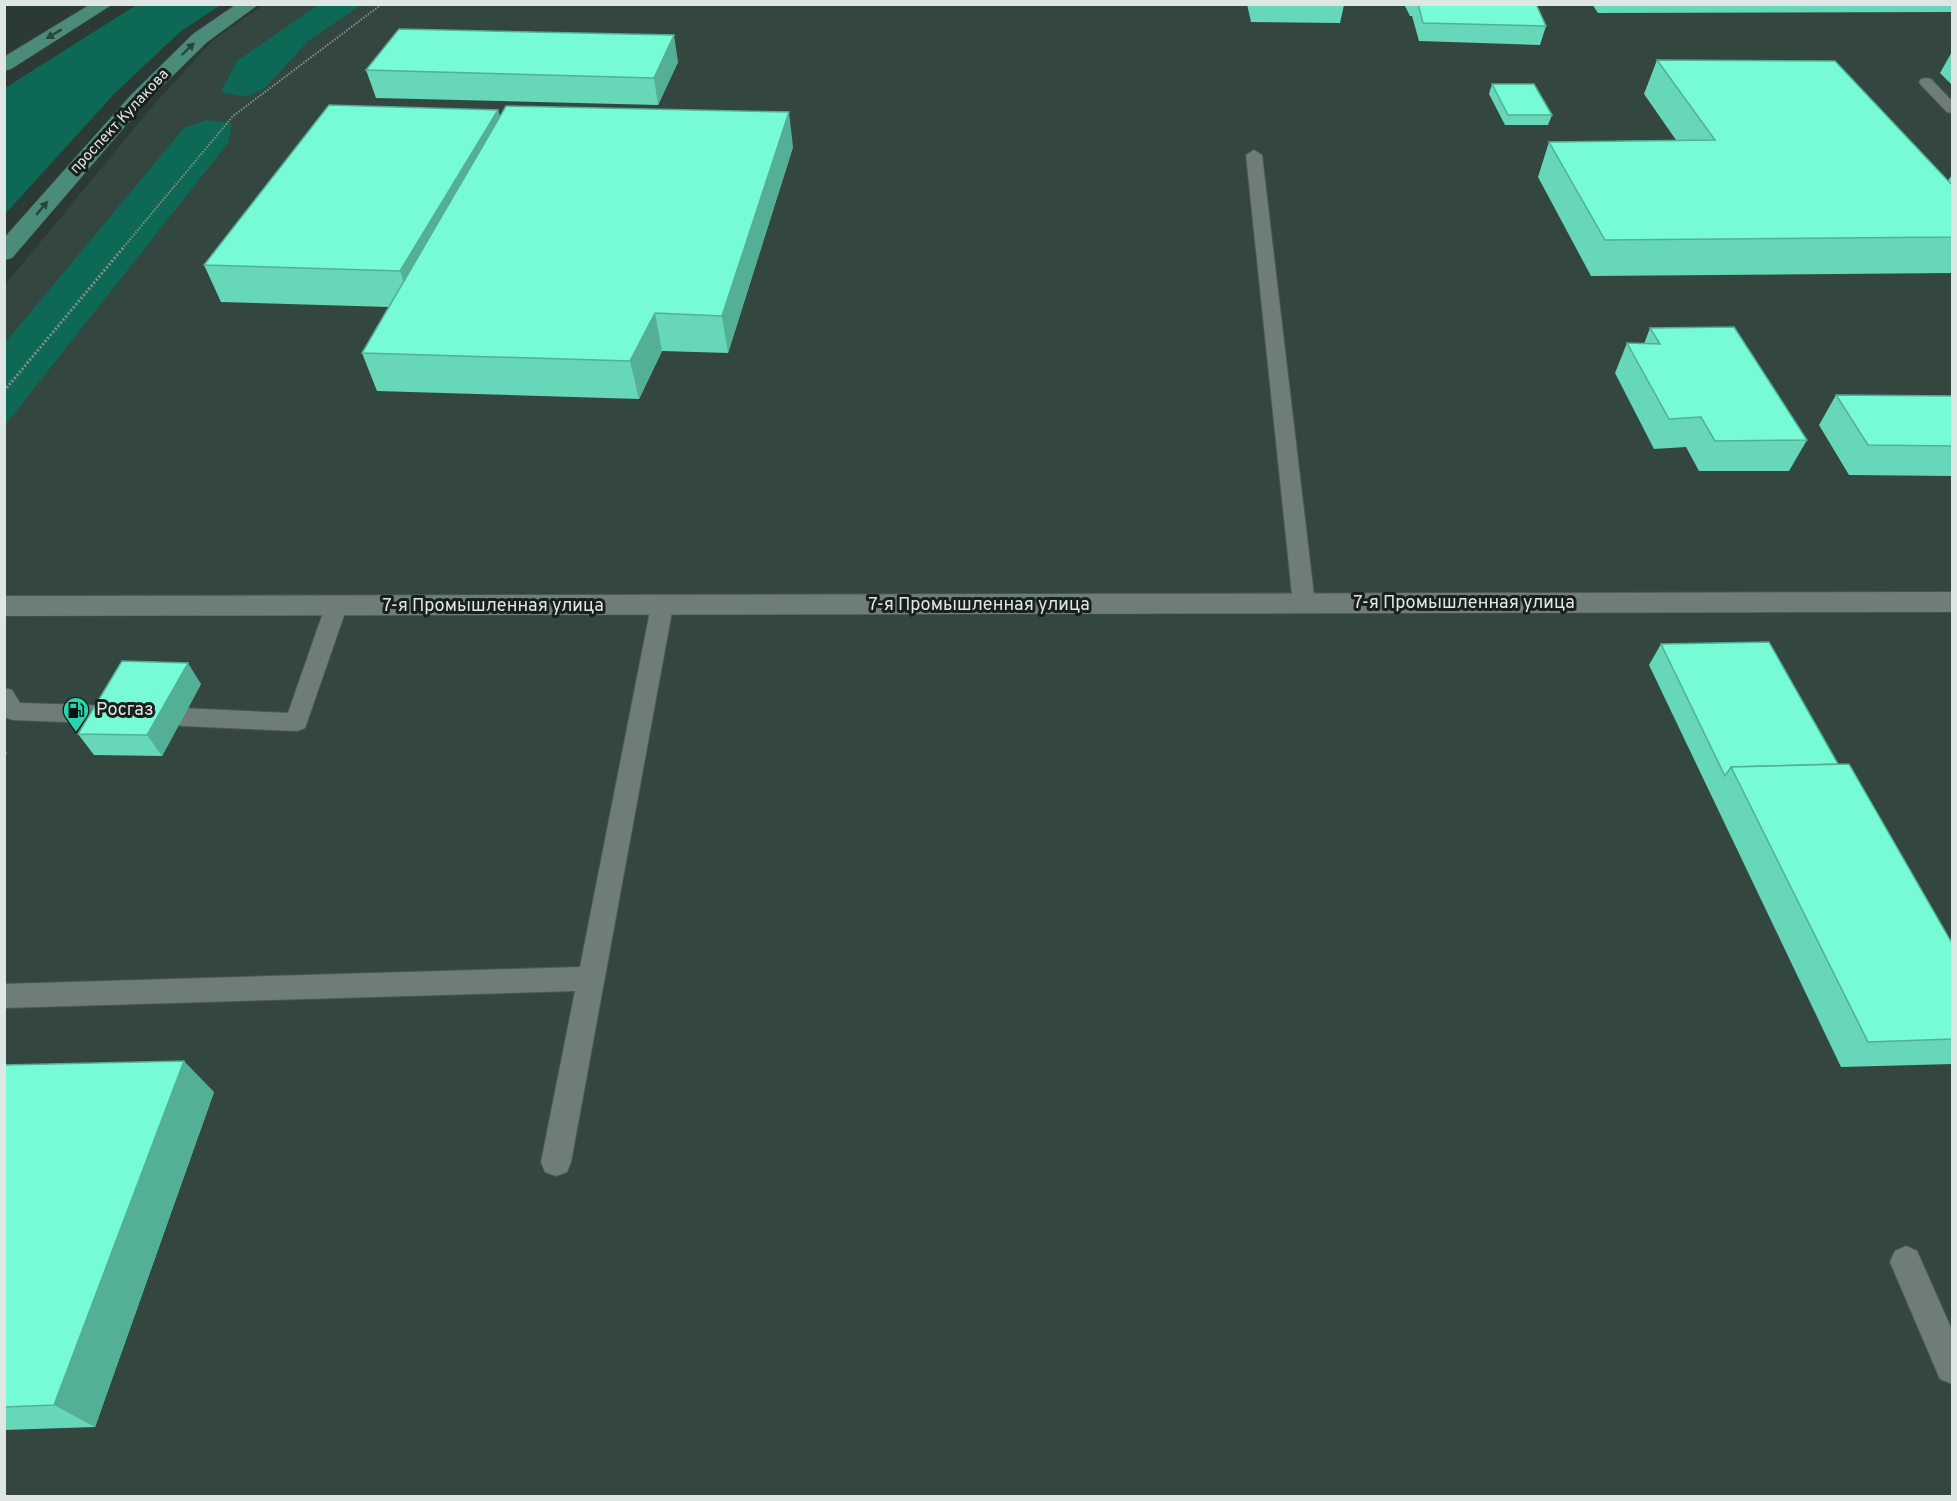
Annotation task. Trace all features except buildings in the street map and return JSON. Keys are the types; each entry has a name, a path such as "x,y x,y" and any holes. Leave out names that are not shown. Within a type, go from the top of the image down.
{"main road":[{"path":"4,65 104,4"},
{"name":"проспект Кулакова","path":"4,253 138,99 200,38 249,4"}],"street":[{"name":"7-я Промышленная улица","path":"4,606 1953,602"}],"lane":[{"path":"1926,82 1953,109"},
{"path":"1254,155 1304,604"},
{"path":"556,1162 662,606"},
{"path":"182,717 297,722 336,607"},
{"path":"4,696 13,711 117,715"},
{"path":"4,996 590,979"},
{"path":"1906,1262 1953,1367"}],"path":[{"path":"4,391 233,116 382,4"}],"shaded area":[{"path":"265,4 1952,5 1952,1496 5,1496 5,285 151,108 213,40"}],"green space":[{"path":"138,4 221,5 181,31 114,94 5,214 5,88"},
{"path":"319,4 361,5 308,41 265,88 245,97 221,92 237,61"},
{"path":"207,120 232,123 228,143 5,425 5,343 184,128"}],"place":[{"name":"Росгаз","path":"76,733"}]}
